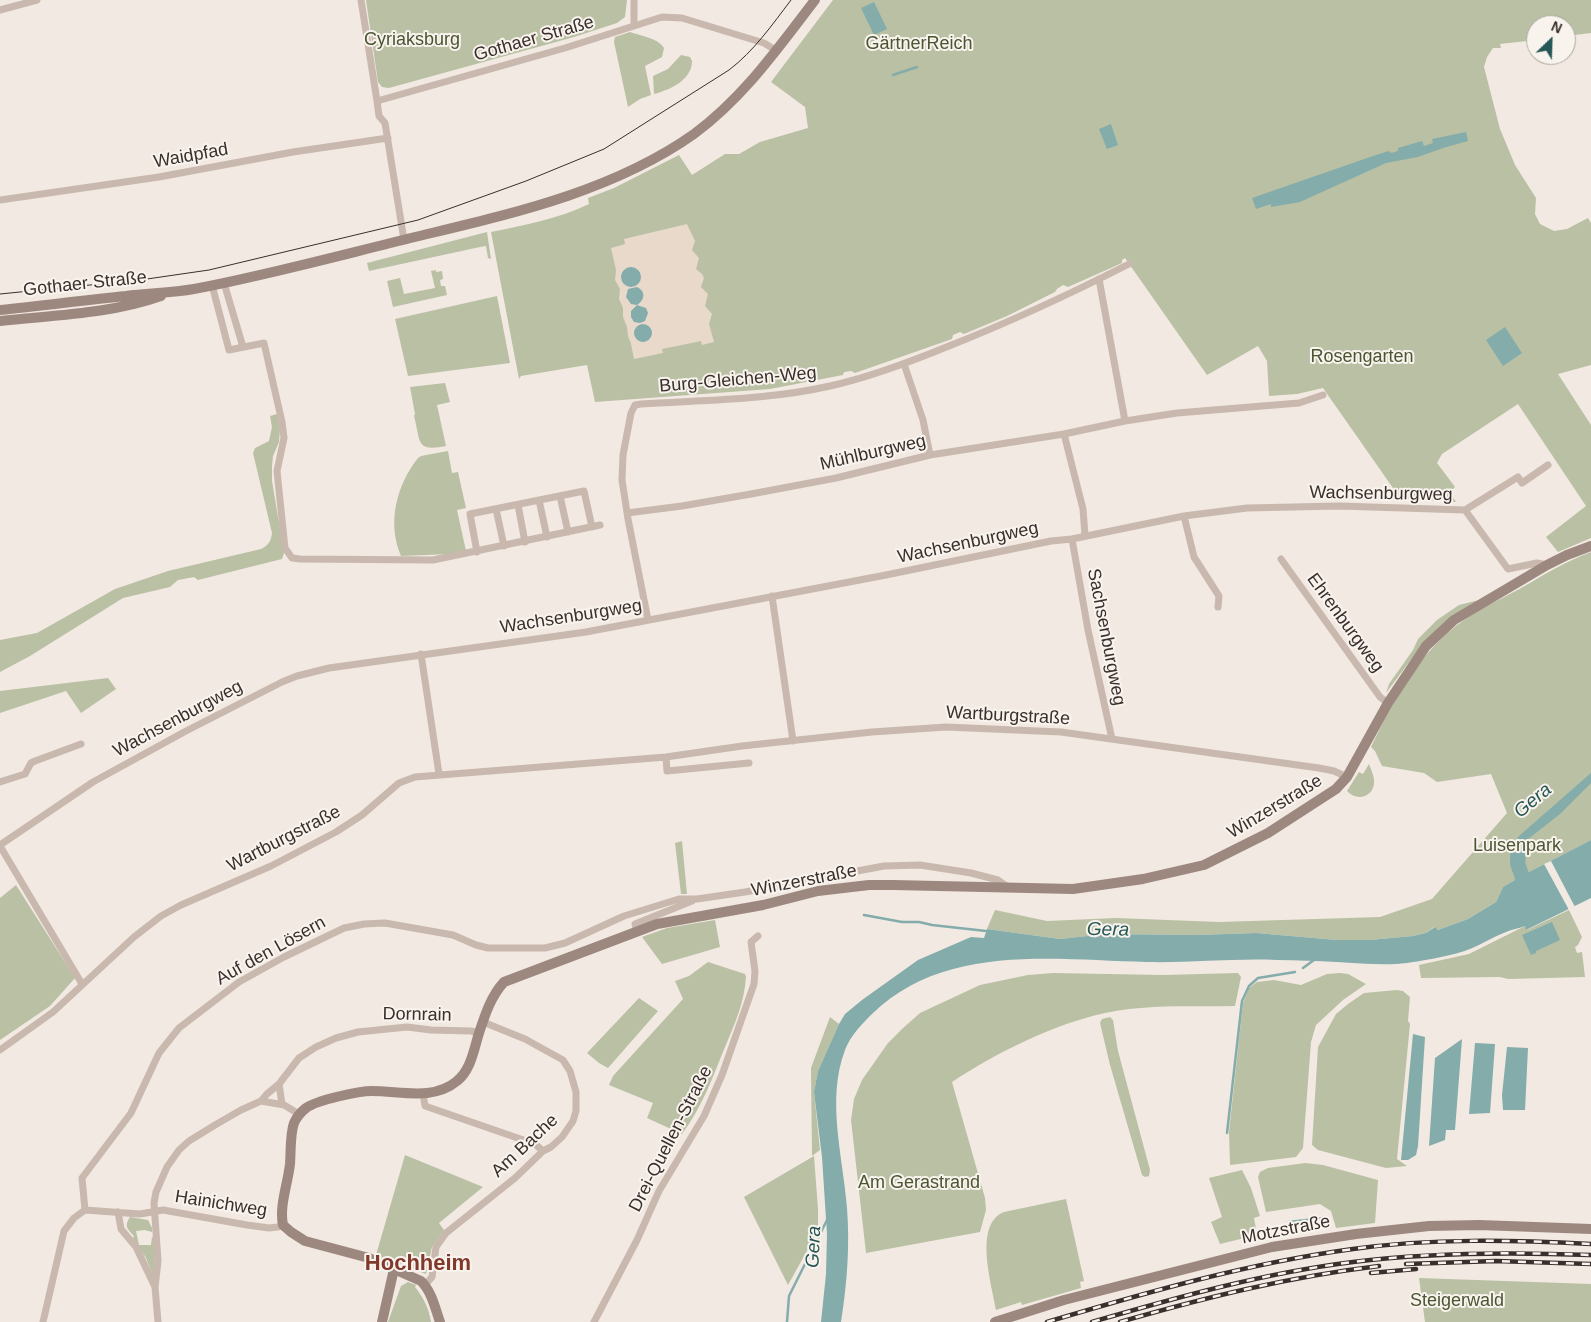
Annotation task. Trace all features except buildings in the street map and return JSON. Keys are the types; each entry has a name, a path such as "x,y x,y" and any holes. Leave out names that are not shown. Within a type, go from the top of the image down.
{"street":[{"path":"0,10 37,0"},
{"path":"361,0 379,116 386,123 404,240"},
{"path":"634,0 634,25"},
{"name":"Gothaer Straße","path":"0,310 174,292 224,283 404,240 581,191 637,166 692,135 754,80 815,0"},
{"name":"Gothaer Straße","path":"377,101 565,48 662,17 682,18 764,43 777,51"},
{"name":"Waidpfad","path":"0,200 159,177 293,152 388,138"},
{"name":"Burg-Gleichen-Weg","path":"648,620 622,480 622,462 631,413 635,406 641,404 746,397 831,386 904,364 1009,322 1129,264"},
{"path":"1099,279 1126,421"},
{"path":"224,283 242,347"},
{"path":"212,285 229,350 264,343 282,422 284,438 276,472 286,548 292,558 433,560 600,525"},
{"name":"Gothaer Straße","path":"0,320 99,311 143,303 174,292"},
{"path":"904,364 923,420 930,455"},
{"name":"Mühlburgweg","path":"627,513 682,506 836,478 930,455 1064,434 1126,421 1176,413 1299,402 1323,395"},
{"path":"1064,434 1083,509 1085,535"},
{"path":"1465,510 1518,477 1522,483 1548,465"},
{"path":"477,552 470,514 584,491 592,527"},
{"path":"560,496 568,532"},
{"path":"539,500 547,537"},
{"path":"518,504 525,542"},
{"name":"Wachsenburgweg","path":"0,845 93,782 186,731 282,682 329,668 586,632 1184,516 1247,508 1329,507 1465,510 1508,569 1537,563 1547,565"},
{"path":"496,509 504,546"},
{"path":"1184,516 1194,557 1219,596 1218,607"},
{"name":"Sachsenburgweg","path":"1072,539 1088,630 1112,739"},
{"name":"Winzerstraße","path":"483,1022 495,994 504,982 657,924 763,905 818,891 845,887 932,885 1073,889 1143,879 1204,865 1268,833 1336,789 1347,777 1388,703 1426,646 1440,632 1471,610 1547,565 1591,546"},
{"name":"Ehrenburgweg","path":"1281,559 1380,696 1388,703"},
{"path":"772,596 793,741"},
{"path":"421,654 439,774"},
{"name":"Wartburgstraße","path":"0,1050 53,1012 134,937 161,916 181,905 271,866 336,832 362,814 399,783 415,776 666,757 872,732 946,727 1061,732 1319,768 1334,771 1347,777"},
{"path":"0,782 25,774 31,763 35,760 81,744"},
{"path":"666,757 667,770 749,762"},
{"path":"0,845 82,984"},
{"name":"Winzerstraße","path":"476,945 488,948 545,948 564,943 624,916 679,899 697,899 745,892 845,872 902,864 920,865 998,880 1010,888"},
{"name":"Winzerstraße","path":"637,931 635,924 697,899"},
{"name":"Auf den Lösern","path":"85,1210 82,1178 131,1113 159,1053 179,1028 239,982 325,936 344,928 364,924 385,923 417,928 453,935 476,945"},
{"name":"Drei-Quellen-Straße","path":"594,1322 637,1240 659,1191 704,1116 722,1075 754,984 755,971 751,942 758,936"},
{"path":"440,1322 426,1285 415,1277 355,1254 305,1241 290,1232 283,1225 283,1210 290,1168 294,1124 299,1114 316,1103 370,1091 423,1094 436,1091 457,1081 471,1061 483,1022"},
{"name":"Am Bache","path":"426,1285 432,1277 436,1247 446,1233 515,1178 543,1151 551,1147 562,1137 573,1121 576,1111 576,1092 570,1071 563,1060 524,1039 483,1022"},
{"name":"Dornrain","path":"158,1322 156,1287 158,1261 154,1210 156,1192 171,1159 189,1140 228,1117 261,1101 279,1084 299,1058 328,1042 358,1032 407,1027 479,1033"},
{"path":"279,1084 282,1104"},
{"path":"423,1094 426,1106 535,1144 543,1151"},
{"path":"261,1101 282,1104 299,1114"},
{"path":"43,1322 64,1231 74,1218 85,1210"},
{"name":"Hainichweg","path":"85,1210 140,1214 154,1210 163,1210 247,1226 269,1228 283,1225"},
{"path":"118,1212 122,1229 136,1247 156,1287"},
{"name":"Motzstraße","path":"996,1322 1064,1300 1272,1247 1356,1234 1429,1226 1479,1225 1591,1229"},
{"path":"382,1322 394,1269"}],"green space":[{"name":"Cyriaksburg","path":"366,0 627,0 625,17 617,23 574,37 389,88 382,87 378,82"},
{"path":"833,0 1591,0 1591,33 1576,35 1576,15 1526,15 1526,41 1500,44 1501,48 1493,48 1487,57 1484,67 1500,129 1515,165 1536,198 1535,214 1540,224 1554,231 1567,229 1588,218 1591,223 1591,365 1558,374 1591,425 1591,538 1558,552 1546,537 1586,506 1518,404 1442,454 1437,463 1455,487 1450,492 1456,502 1400,498 1323,388 1297,394 1269,396 1267,361 1258,346 1207,375 1125,258 1122,260 1122,263 1068,287 1063,285 1055,292 1007,316 964,334 960,332 953,335 952,339 855,373 851,371 844,372 843,375 770,389 595,402 587,365 521,376 519,379 491,232 565,214 589,204 588,198 614,188 679,155 692,175 725,154 739,154 760,142 808,128 805,107 771,82"},
{"path":"630,32 654,40 664,48 662,57 645,66 651,95 640,99 628,107 614,42 615,37"},
{"path":"681,55 690,57 692,61 688,74 673,87 654,94 653,76 668,69"},
{"path":"487,232 491,259 488,258 486,246 369,271 367,263"},
{"path":"436,270 436,272 442,271 443,279 440,280 441,286 445,286 447,295 393,307 387,281 400,278 404,294 435,288 431,271"},
{"path":"497,296 510,363 408,376 395,319"},
{"path":"445,383 450,402 437,405 446,446 429,448 421,443 419,438 410,387"},
{"path":"277,414 280,430 279,442 273,456 272,481 284,553 282,559 198,580 194,577 178,580 170,587 123,598 30,656 0,672 0,640 37,633 115,589 168,571 261,549 268,544 272,533 253,453 255,448 269,441 272,427 270,416"},
{"path":"448,451 452,473 458,472 466,508 457,510 466,551 450,554 401,556 397,543 394,518 399,493 404,480 421,456"},
{"name":"Luisenpark","path":"1591,552 1591,840 1503,887 1496,902 1468,919 1438,930 1434,927 1426,933 1413,936 1370,940 1337,940 1256,933 1197,935 1106,934 1060,939 987,929 995,910 1047,921 1116,918 1219,922 1380,917 1432,899 1507,813 1491,774 1437,782 1424,773 1382,766 1371,747 1407,681 1429,651 1442,638 1480,610 1573,559"},
{"path":"1479,600 1421,646 1386,693 1389,684 1413,650 1418,639 1437,620 1459,605"},
{"path":"108,678 116,689 81,713 66,691 0,713 0,691"},
{"path":"1369,764 1374,779 1373,789 1367,795 1359,797 1351,794 1347,791 1359,772 1363,774"},
{"path":"682,841 687,894 681,894 675,843"},
{"path":"16,885 75,978 50,1006 0,1040 0,898"},
{"path":"1569,910 1582,937 1575,947 1577,953 1582,952 1585,977 1508,979 1500,977 1421,978 1419,965 1469,954 1525,926 1527,930"},
{"path":"715,920 720,947 662,964 642,937 667,928"},
{"path":"708,962 745,974 745,987 732,1030 711,1081 695,1114 682,1134 647,1118 653,1103 609,1085 613,1076 683,999 675,981 689,976"},
{"name":"Am Gerastrand","path":"1053,973 1163,975 1238,973 1241,977 1235,1006 1137,1008 1086,1018 1046,1032 1006,1050 952,1082 985,1198 986,1210 980,1232 866,1253 851,1120 854,1099 862,1080 888,1043 920,1013 980,985 1028,975"},
{"path":"1327,974 1348,974 1366,984 1343,1000 1316,1025 1311,1042 1303,1148 1296,1157 1230,1165 1229,1132 1243,1003 1249,988 1257,982 1274,980 1301,985"},
{"path":"1403,991 1410,997 1408,1021 1410,1024 1397,1159 1407,1166 1386,1168 1318,1150 1312,1145 1318,1047 1336,1014 1348,1004 1364,993"},
{"path":"639,998 658,1011 608,1068 587,1053"},
{"path":"830,1017 839,1024 818,1071 814,1092 820,1150 812,1156 811,1068"},
{"path":"1110,1017 1113,1020 1118,1051 1150,1170 1149,1176 1145,1177 1142,1175 1110,1065 1100,1023 1102,1019"},
{"path":"405,1155 483,1187 439,1223 444,1230 432,1247 426,1274 376,1255"},
{"name":"Am Gerastrand","path":"814,1156 818,1231 788,1285 744,1197"},
{"path":"1305,1163 1323,1165 1378,1180 1375,1223 1336,1228 1331,1211 1320,1204 1266,1212 1258,1177 1260,1172 1268,1168"},
{"path":"1242,1170 1251,1188 1260,1216 1254,1218 1257,1235 1220,1244 1211,1222 1222,1217 1209,1178"},
{"path":"1066,1199 1084,1281 1080,1282 1081,1288 1022,1305 1021,1302 996,1310 987,1256 989,1229 995,1219 1004,1212"},
{"path":"130,1217 148,1220 152,1228 152,1232 145,1230 136,1231 139,1245 151,1245 152,1237 154,1238 155,1266 153,1276 146,1258 127,1227"},
{"name":"Steigerwald","path":"1419,1278 1591,1284 1591,1322 1425,1322"},
{"path":"408,1282 416,1285 415,1287 427,1307 431,1322 388,1322 401,1286"}],"shaded area":[{"path":"687,224 695,241 692,250 699,258 696,269 704,278 701,287 708,294 705,306 712,314 709,324 714,342 702,345 701,341 662,349 663,353 634,359 623,317 623,308 619,299 620,289 615,280 616,270 611,248 625,244 624,239","holes":["627,268 639,271 638,283 626,285 624,283 621,275"]}],"water":[{"path":"874,2 887,29 874,35 861,8"},
{"path":"1111,124 1118,145 1107,149 1099,129"},
{"path":"1466,132 1468,141 1418,157 1386,163 1300,202 1271,207 1271,204 1256,209 1252,198 1373,156 1389,151 1391,153 1398,151 1398,148 1422,141 1424,146 1433,143 1432,139"},
{"path":"631,267 638,270 641,277 638,284 631,287 624,284 621,277 624,270"},
{"path":"637,287 642,291 643,298 637,305 631,304 626,297 628,289"},
{"path":"637,305 646,308 648,313 645,321 640,323 634,322 631,317 631,311"},
{"path":"639,324 647,324 652,329 650,340 639,342 634,337 634,329"},
{"path":"1505,327 1522,353 1503,366 1486,340"},
{"path":"1591,773 1591,783 1560,814 1523,843 1519,856 1520,867 1514,871 1510,864 1511,850 1519,836"},
{"path":"1591,840 1591,898 1526,930 1525,926 1511,930 1470,949 1448,956 1398,964 1261,960 1147,962 1038,959 1002,961 967,966 933,976 901,991 872,1014 857,1030 845,1050 839,1069 836,1108 837,1128 847,1208 848,1236 845,1294 841,1322 821,1322 826,1274 827,1234 822,1157 814,1092 818,1071 845,1014 918,960 971,937 984,938 987,929 1060,939 1106,934 1197,935 1256,933 1337,940 1370,940 1413,936 1426,933 1435,927 1438,930 1468,919 1496,902 1503,887"},
{"path":"1552,922 1560,940 1531,955 1522,935"},
{"path":"1413,1034 1425,1037 1418,1146 1416,1155 1408,1160 1401,1160"},
{"path":"1462,1039 1455,1130 1446,1130 1445,1140 1429,1146 1435,1058"},
{"path":"1475,1043 1495,1044 1490,1113 1469,1114"},
{"path":"1507,1047 1528,1048 1525,1110 1503,1110 1502,1095"}],"pier":[{"path":"1551,861 1575,907 1569,910 1544,864"}],"waterway":[{"path":"893,75 917,67"},
{"name":"Gera","path":"1518,848 1518,865 1525,896"},
{"path":"864,915 902,922 919,922 986,931"},
{"path":"1303,968 1314,960"},
{"path":"1227,1133 1242,1001 1249,986 1258,978 1295,972"},
{"path":"1289,1222 1323,1218"},
{"path":"787,1322 789,1296 827,1220"}],"tram line":[{"path":"0,294 140,280 209,270 418,220 526,181 604,149 729,70 755,46 791,0"}],"railway":[{"path":"1047,1322 1161,1289 1237,1270 1353,1249 1412,1243 1472,1241 1591,1244"},
{"path":"1092,1322 1254,1279 1353,1262 1412,1256 1472,1254 1532,1253 1591,1255"},
{"path":"1406,1264 1496,1261 1591,1264"},
{"path":"1120,1322 1184,1304 1280,1282 1379,1266"},
{"path":"1371,1273 1416,1269"}],"district":[{"name":"Hochheim","path":"418,1264"}],"park label":[{"name":"GärtnerReich","path":"919,44"},
{"name":"Rosengarten","path":"1362,357"}]}
